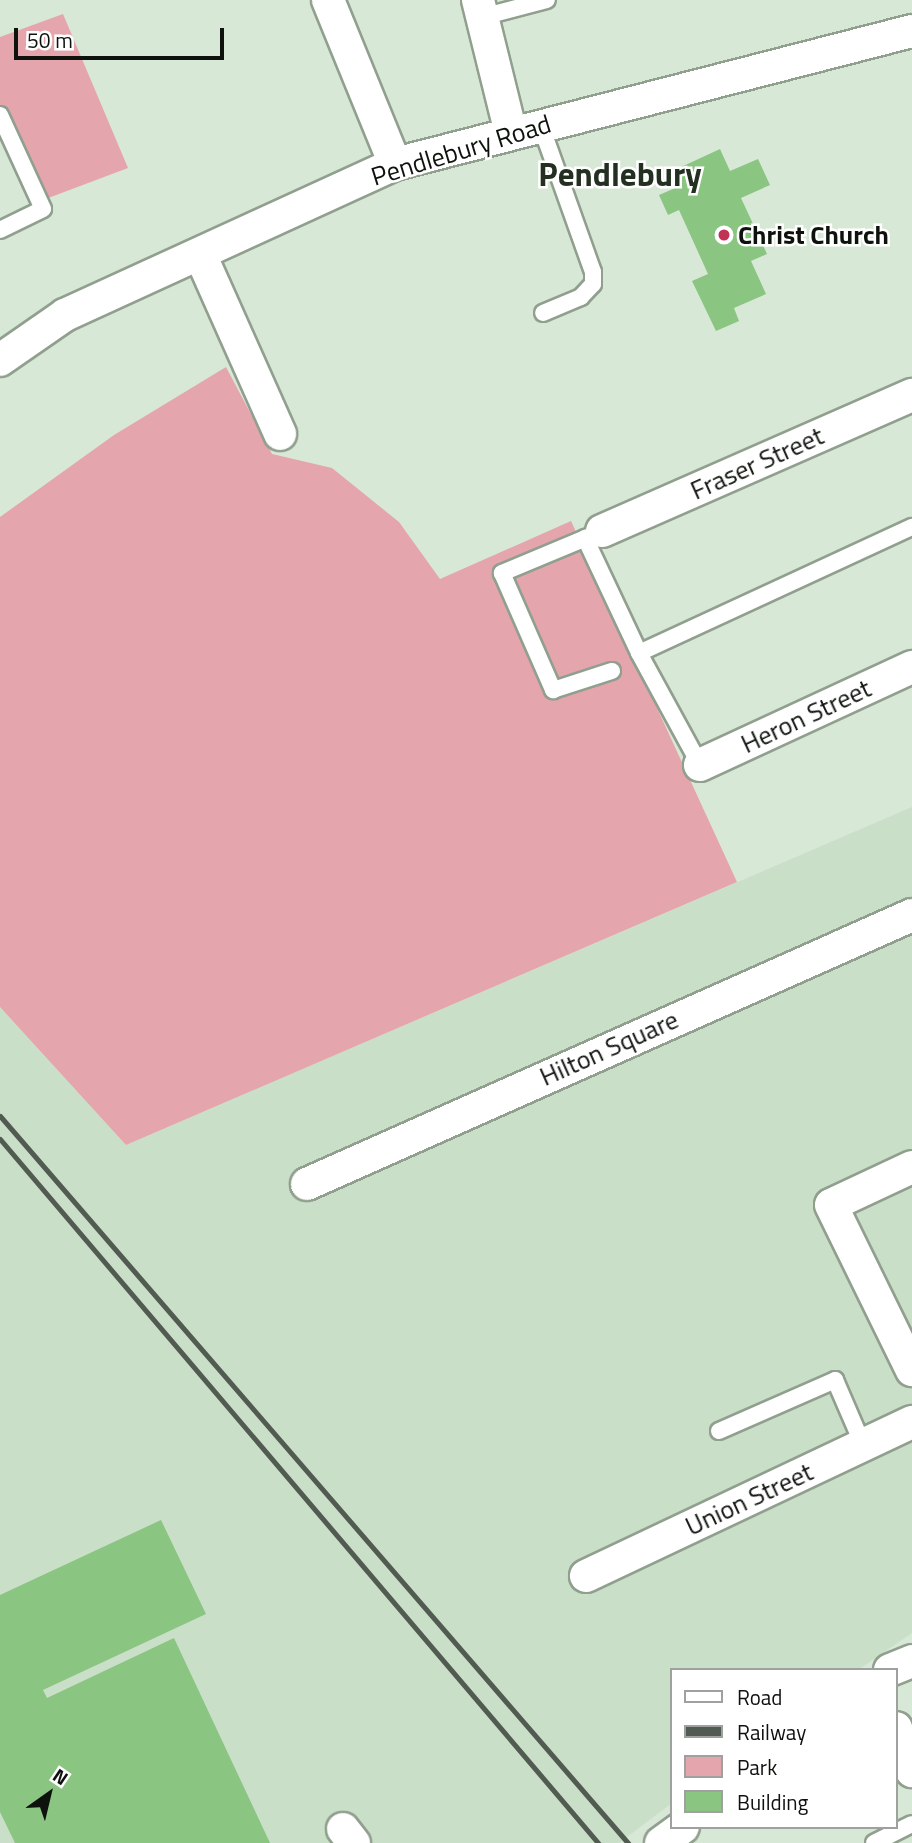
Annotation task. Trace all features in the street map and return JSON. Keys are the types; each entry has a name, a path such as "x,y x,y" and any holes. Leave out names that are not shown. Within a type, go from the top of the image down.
{"street":[{"path":"328,0 395,164"},
{"path":"480,8 526,130"},
{"name":"Pendlebury Road","path":"0,360 65,315 395,164 912,31"},
{"path":"201,254 280,434"},
{"name":"Fraser Street","path":"594,534 912,395"},
{"name":"Heron Street","path":"700,765 912,667"},
{"name":"Hilton Square","path":"307,1184 912,915"},
{"path":"912,1167 831,1205 912,1370"},
{"name":"Union Street","path":"586,1576 912,1422"},
{"path":"895,1668 912,1661"},
{"path":"898,1734 912,1772"},
{"path":"661,1843 680,1829"}],"lane":[{"path":"480,8 547,0"},
{"path":"0,115 43,209 0,230"},
{"path":"526,130 593,272 593,284 580,297 542,313"},
{"path":"639,653 912,527"},
{"path":"612,671 552,690 502,573 594,534 639,653 700,765"},
{"path":"719,1431 835,1380 863,1445"},
{"path":"874,1843 912,1824"}],"shaded area":[{"path":"912,807 912,1633 861,1668 670,1668 670,1805 619,1843 0,1843 0,1007 126,1145"}],"green space":[{"path":"63,14 128,168 35,203 0,113 0,37"},
{"path":"226,367 272,454 332,468 399,522 440,579 571,521 737,882 126,1145 0,1007 0,517 114,435"}],"building":[{"name":"Christ Church","path":"720,149 730,171 758,159 770,185 741,198 767,254 751,261 766,294 734,308 739,321 716,331 692,281 708,274 679,210 668,215 659,195 673,189 666,174"},
{"path":"161,1520 206,1614 43,1690 47,1698 174,1638 270,1843 15,1843 0,1812 0,1595"}],"railway":[{"path":"0,1116 628,1843"},
{"path":"0,1139 598,1843"}],"place":[{"name":"Christ Church","path":"724,235"}],"district":[{"name":"Pendlebury","path":"620,175"}]}
